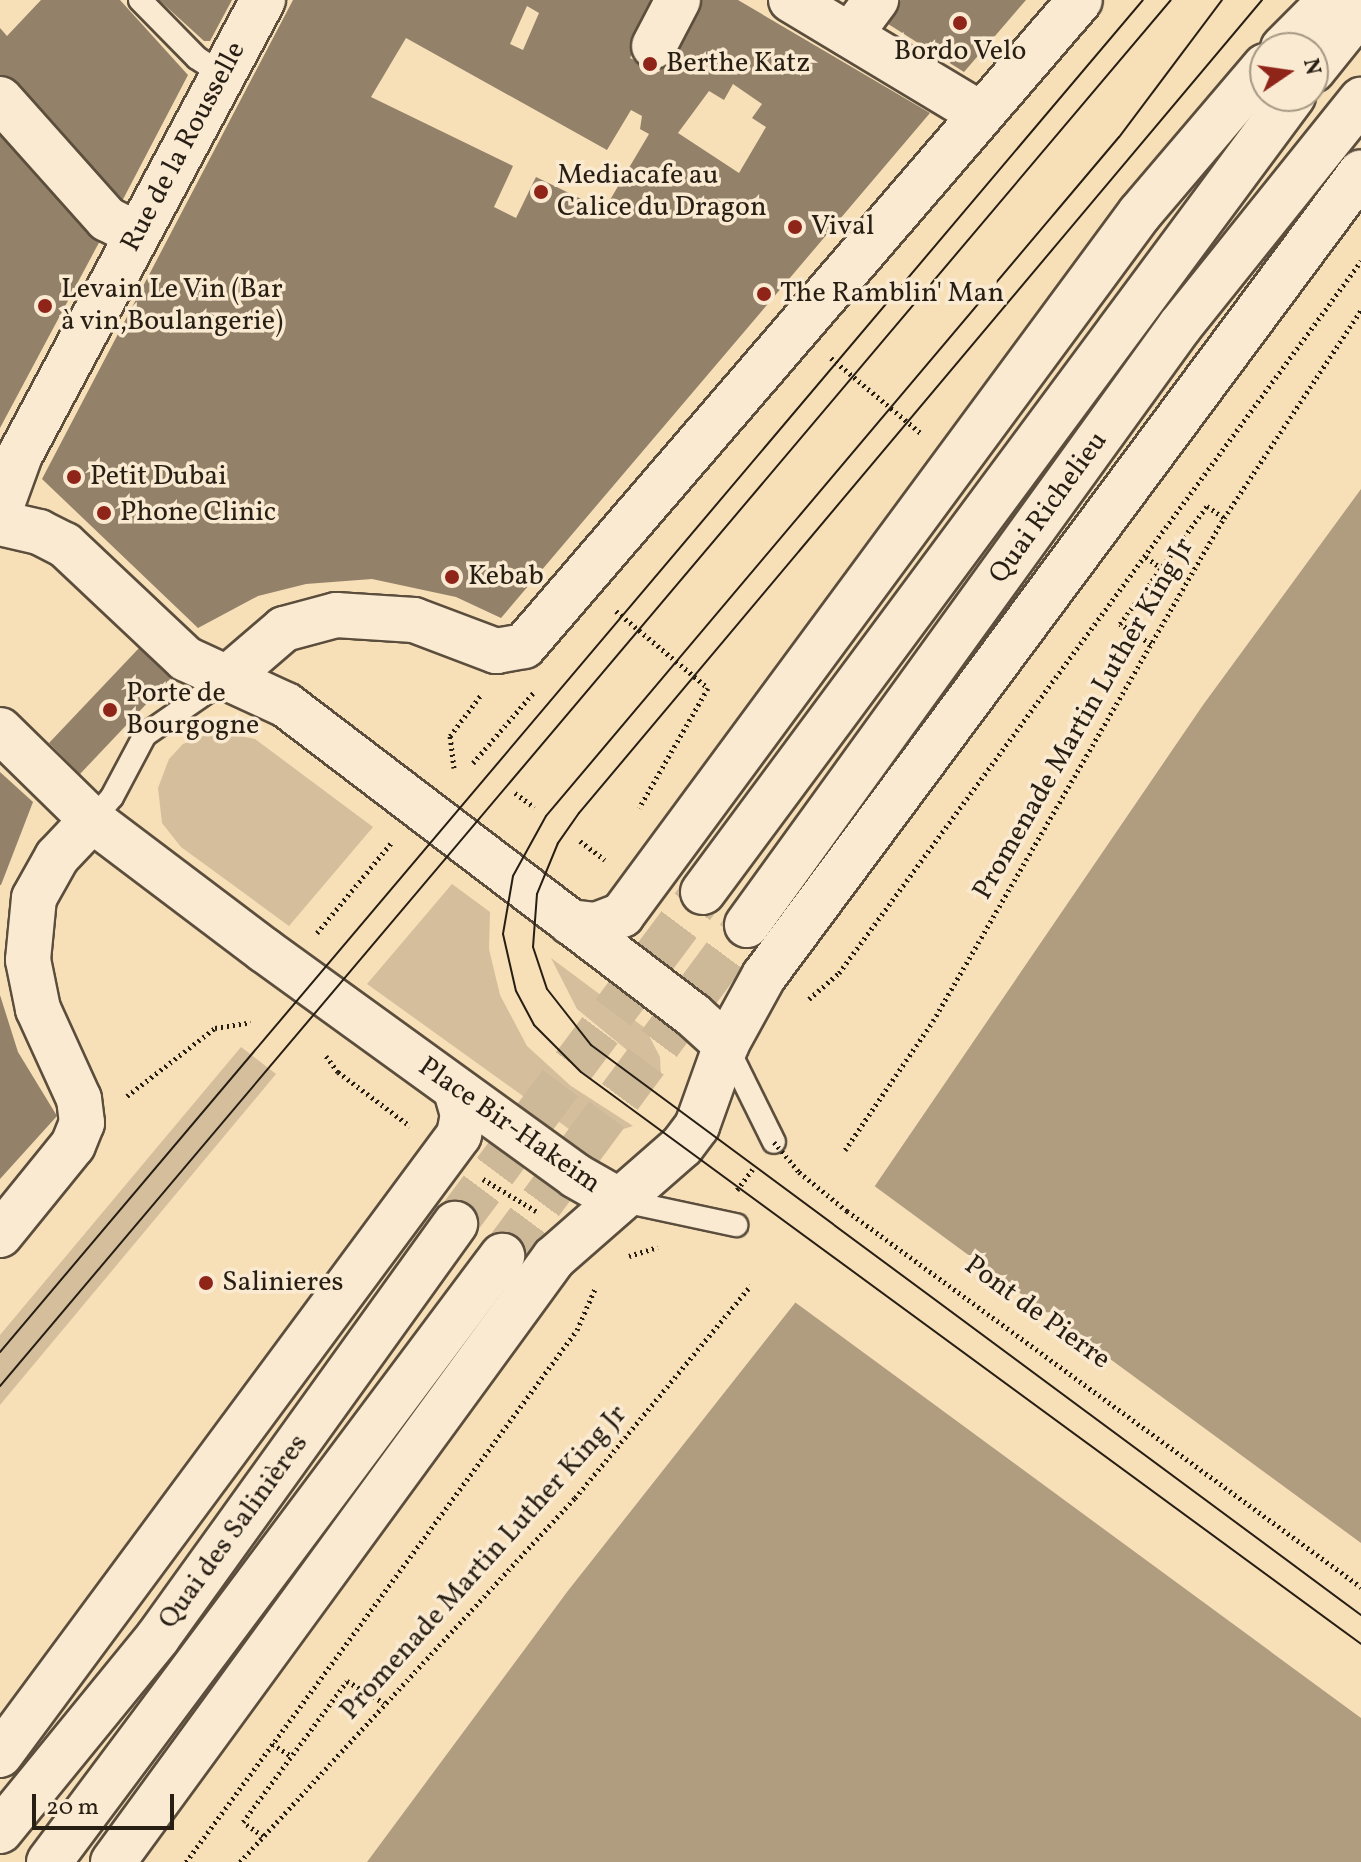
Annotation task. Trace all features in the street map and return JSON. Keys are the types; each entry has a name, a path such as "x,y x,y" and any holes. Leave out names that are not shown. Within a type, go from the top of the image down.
{"main road":[{"name":"Rue de la Rousselle","path":"0,510 20,455 263,0"},
{"path":"654,46 678,0"},
{"path":"791,0 981,114"},
{"path":"850,35 876,0"},
{"path":"227,678 284,629 336,615 414,620 535,662 981,114 1080,0"},
{"path":"1299,32 1331,0"},
{"path":"1329,50 1361,10"},
{"path":"570,922 596,925 622,915 1140,213 1249,85"},
{"path":"0,99 107,219 137,234"},
{"name":"Quai Richelieu","path":"747,925 1180,326 1361,100"},
{"name":"Quai Richelieu","path":"703,892 1281,112"},
{"name":"Place Bir-Hakeim","path":"0,730 92,820 456,1091 618,1200 682,1146 697,1126 726,1045 764,976 1361,172"},
{"path":"0,523 39,532 65,545 186,659 286,705 726,1045"},
{"path":"0,1235 100,1113 74,1086 14,961 34,898 57,857 92,820"},
{"path":"0,1755 459,1135 463,1115 456,1091"},
{"path":"113,1862 554,1258 618,1200"},
{"name":"Quai des Salinières","path":"0,1831 158,1637 455,1224"},
{"name":"Quai des Salinières","path":"49,1862 502,1256"}],"lane":[{"path":"140,0 197,58 222,74"},
{"path":"92,820 112,797 145,735 227,678"},
{"path":"726,1045 771,1146"},
{"path":"618,1200 736,1225"}],"path":[{"path":"802,1005 839,973 1361,261"},
{"name":"Promenade Martin Luther King Jr","path":"845,1150 933,1021 1224,518 1361,310"},
{"path":"824,352 919,431"},
{"path":"1151,644 1120,624 1207,506 1224,518"},
{"path":"1145,556 1161,568"},
{"path":"609,605 708,688 631,822"},
{"path":"473,763 535,662"},
{"path":"450,736 454,768"},
{"path":"515,793 534,807"},
{"path":"309,943 396,838"},
{"path":"608,862 615,848"},
{"path":"100,1113 215,1028 251,1022"},
{"path":"319,1046 338,1072 421,1134"},
{"name":"Pont de Pierre","path":"771,1146 847,1211 1361,1587"},
{"path":"714,1220 760,1160"},
{"path":"471,1170 549,1218"},
{"name":"Promenade Martin Luther King Jr","path":"240,1862 575,1498 751,1285"},
{"path":"186,1862 577,1330 595,1289"},
{"path":"263,1836 243,1822 347,1681 384,1703"},
{"path":"272,1744 291,1756"}],"shaded area":[{"path":"1361,489 1361,1862 367,1862 567,1592 795,1303 1203,705"},
{"path":"216,731 255,739 373,827 289,926 181,847 162,823 158,788 169,759 183,744"},
{"path":"452,884 490,912 489,949 500,995 527,1046 571,1086 633,1126 598,1137 569,1129 367,984"},
{"path":"551,958 645,1028 660,1057 661,1078 577,1009"},
{"path":"241,1047 276,1074 0,1405 0,1335"}],"pier":[{"path":"873,1185 1361,1543 1361,1718 792,1300"}],"building":[{"path":"41,0 120,0 188,75 119,207 0,81 0,28 7,36"},
{"path":"159,0 232,0 210,41 204,41"},
{"path":"293,0 659,0 630,58 659,72 700,0 738,0 930,113 501,618 456,597 372,579 306,584 258,596 198,628 42,479","holes":["527,6 539,13 523,50 510,44","406,38 607,150 631,110 642,116 640,129 649,134 604,210 536,177 516,218 494,207 513,166 371,97","733,84 762,104 752,118 766,127 739,173 678,133 709,91 724,100"]},
{"path":"901,0 1026,0 964,72 885,22"},
{"path":"0,117 102,237 0,428"},
{"name":"Porte de Bourgogne","path":"140,647 171,678 80,774 49,743"},
{"path":"0,772 33,802 1,885 0,885"},
{"path":"0,995 18,1052 57,1116 0,1179"}],"tunnel":[{"path":"455,1224 703,892"},
{"path":"502,1256 747,925"}],"tram line":[{"path":"0,1352 1143,0"},
{"path":"0,1386 1171,0"},
{"path":"1222,0 1119,137 546,816 513,876 503,934 516,991 534,1025 581,1072 1361,1644"},
{"path":"1262,0 579,813 558,843 537,894 533,947 547,989 591,1045 1361,1615"}],"place":[{"name":"Bordo Velo","path":"960,23"},
{"name":"Berthe Katz","path":"650,64"},
{"name":"Mediacafe au Calice du Dragon","path":"541,192"},
{"name":"Vival","path":"795,227"},
{"name":"The Ramblin' Man","path":"764,294"},
{"name":"Levain Le Vin (Bar à vin,Boulangerie)","path":"45,306"},
{"name":"Petit Dubai","path":"74,477"},
{"name":"Phone Clinic","path":"104,513"},
{"name":"Kebab","path":"452,577"},
{"name":"Porte de Bourgogne","path":"110,710"},
{"name":"Salinieres","path":"206,1283"}]}
